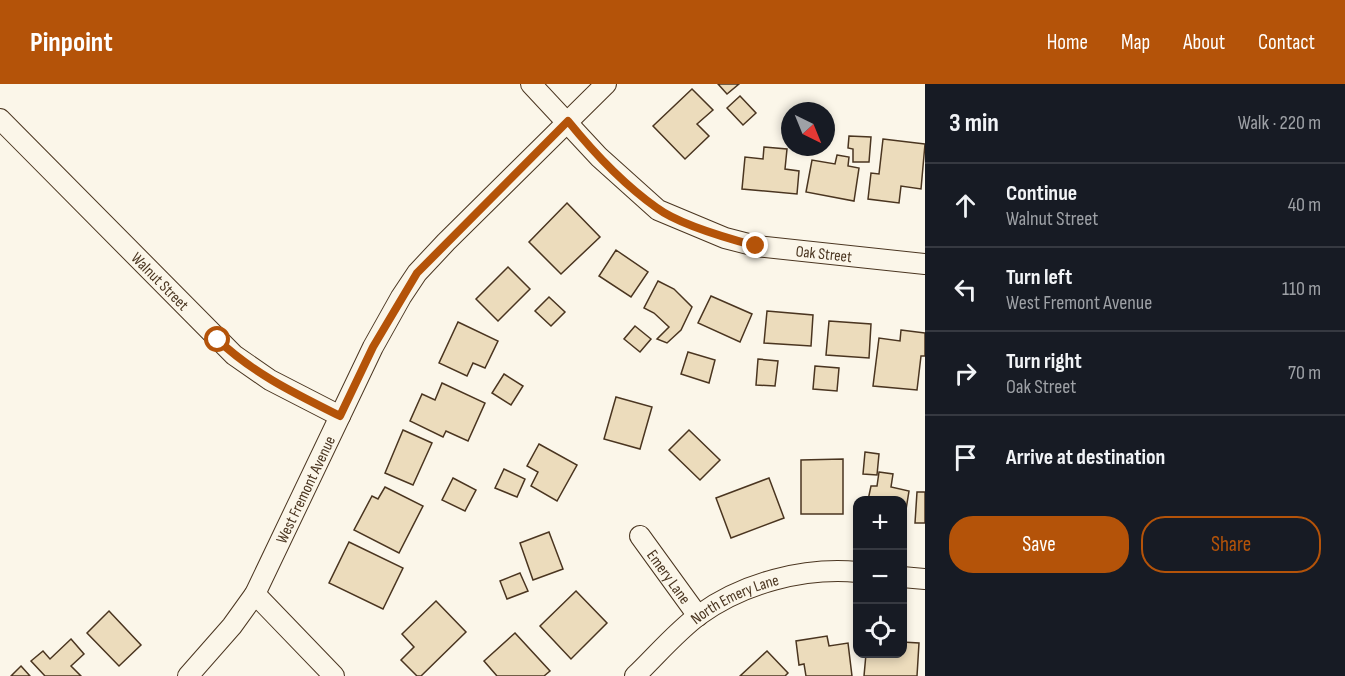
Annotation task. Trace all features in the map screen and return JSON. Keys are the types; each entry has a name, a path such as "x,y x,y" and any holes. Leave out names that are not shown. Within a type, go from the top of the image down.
{"street":[{"name":"Oak Street","path":"531,84 568,121 599,158 658,210 725,238 756,246 925,264"},
{"name":"West Fremont Avenue","path":"188,676 232,626 255,594 373,347 417,273 606,84"},
{"name":"Walnut Street","path":"0,119 234,355 270,380 340,416"},
{"name":"Emery Lane","path":"640,536 698,616"},
{"name":"North Emery Lane","path":"635,676 698,616 722,600 779,578 838,570 853,572"},
{"path":"907,577 925,579"},
{"path":"255,594 334,676"}],"building":[{"path":"718,84 739,84 727,94"},
{"path":"692,89 713,110 697,124 709,136 685,159 653,126"},
{"path":"740,96 756,113 743,125 727,108"},
{"path":"849,136 871,137 869,162 853,162 853,149 848,148"},
{"path":"883,139 925,144 921,189 901,186 899,203 868,199 871,173 879,174"},
{"path":"764,147 781,148 781,156 786,156 785,169 799,171 797,194 742,189 745,157 763,159"},
{"path":"837,155 849,157 848,166 859,168 854,201 806,192 812,160 835,164"},
{"path":"567,203 600,237 561,274 529,242"},
{"path":"616,250 648,272 631,297 599,276"},
{"path":"508,267 530,289 498,321 476,299"},
{"path":"658,281 674,289 692,307 681,330 667,343 657,339 669,327 654,313 644,308"},
{"path":"711,296 752,314 740,342 698,323"},
{"path":"549,297 565,312 551,326 535,311"},
{"path":"767,311 813,315 811,346 764,343"},
{"path":"829,321 871,324 869,358 826,355"},
{"path":"458,322 498,341 485,368 473,363 467,376 439,363"},
{"path":"635,326 651,339 640,352 624,339"},
{"path":"901,330 925,333 925,356 921,356 917,390 873,386 879,338 900,341"},
{"path":"688,352 715,360 709,383 681,374"},
{"path":"758,359 778,361 775,386 756,385"},
{"path":"815,366 839,368 837,391 813,389"},
{"path":"504,374 523,386 511,405 492,393"},
{"path":"442,383 485,403 468,441 446,431 443,437 410,421 422,394 435,400"},
{"path":"616,397 652,407 640,449 604,439"},
{"path":"403,430 432,443 413,485 385,473"},
{"path":"689,430 720,460 700,480 669,450"},
{"path":"539,444 577,465 557,501 531,486 538,472 527,466"},
{"path":"865,452 879,454 877,475 863,474"},
{"path":"843,459 843,514 801,514 801,460"},
{"path":"504,469 525,479 517,497 495,488"},
{"path":"879,472 893,474 891,487 909,491 907,503 907,496 869,496 871,486 877,486"},
{"path":"453,478 476,490 465,511 442,500"},
{"path":"769,478 784,518 731,538 716,498"},
{"path":"385,487 423,506 399,553 354,530 372,496 378,499"},
{"path":"917,492 925,492 925,523 915,523"},
{"path":"549,532 563,569 533,580 520,543"},
{"path":"349,542 403,568 383,609 329,583"},
{"path":"520,573 528,591 507,599 500,581"},
{"path":"576,591 607,623 571,659 540,626"},
{"path":"436,601 466,632 421,676 417,676 401,660 414,647 402,634"},
{"path":"109,611 141,645 119,666 87,633"},
{"path":"515,633 550,671 544,676 497,676 484,661"},
{"path":"827,636 829,646 848,643 852,676 806,676 804,664 799,665 796,641"},
{"path":"71,639 84,654 71,666 81,676 45,676 31,661 43,651 50,659"},
{"path":"907,642 919,643 917,676 864,676 866,658 907,658"},
{"path":"767,651 788,673 785,676 740,676"},
{"path":"21,666 30,676 11,676"}],"route":[{"path":"218,340 248,367 340,416 373,347 417,273 568,121 599,158 658,210 725,238 756,246"}]}
